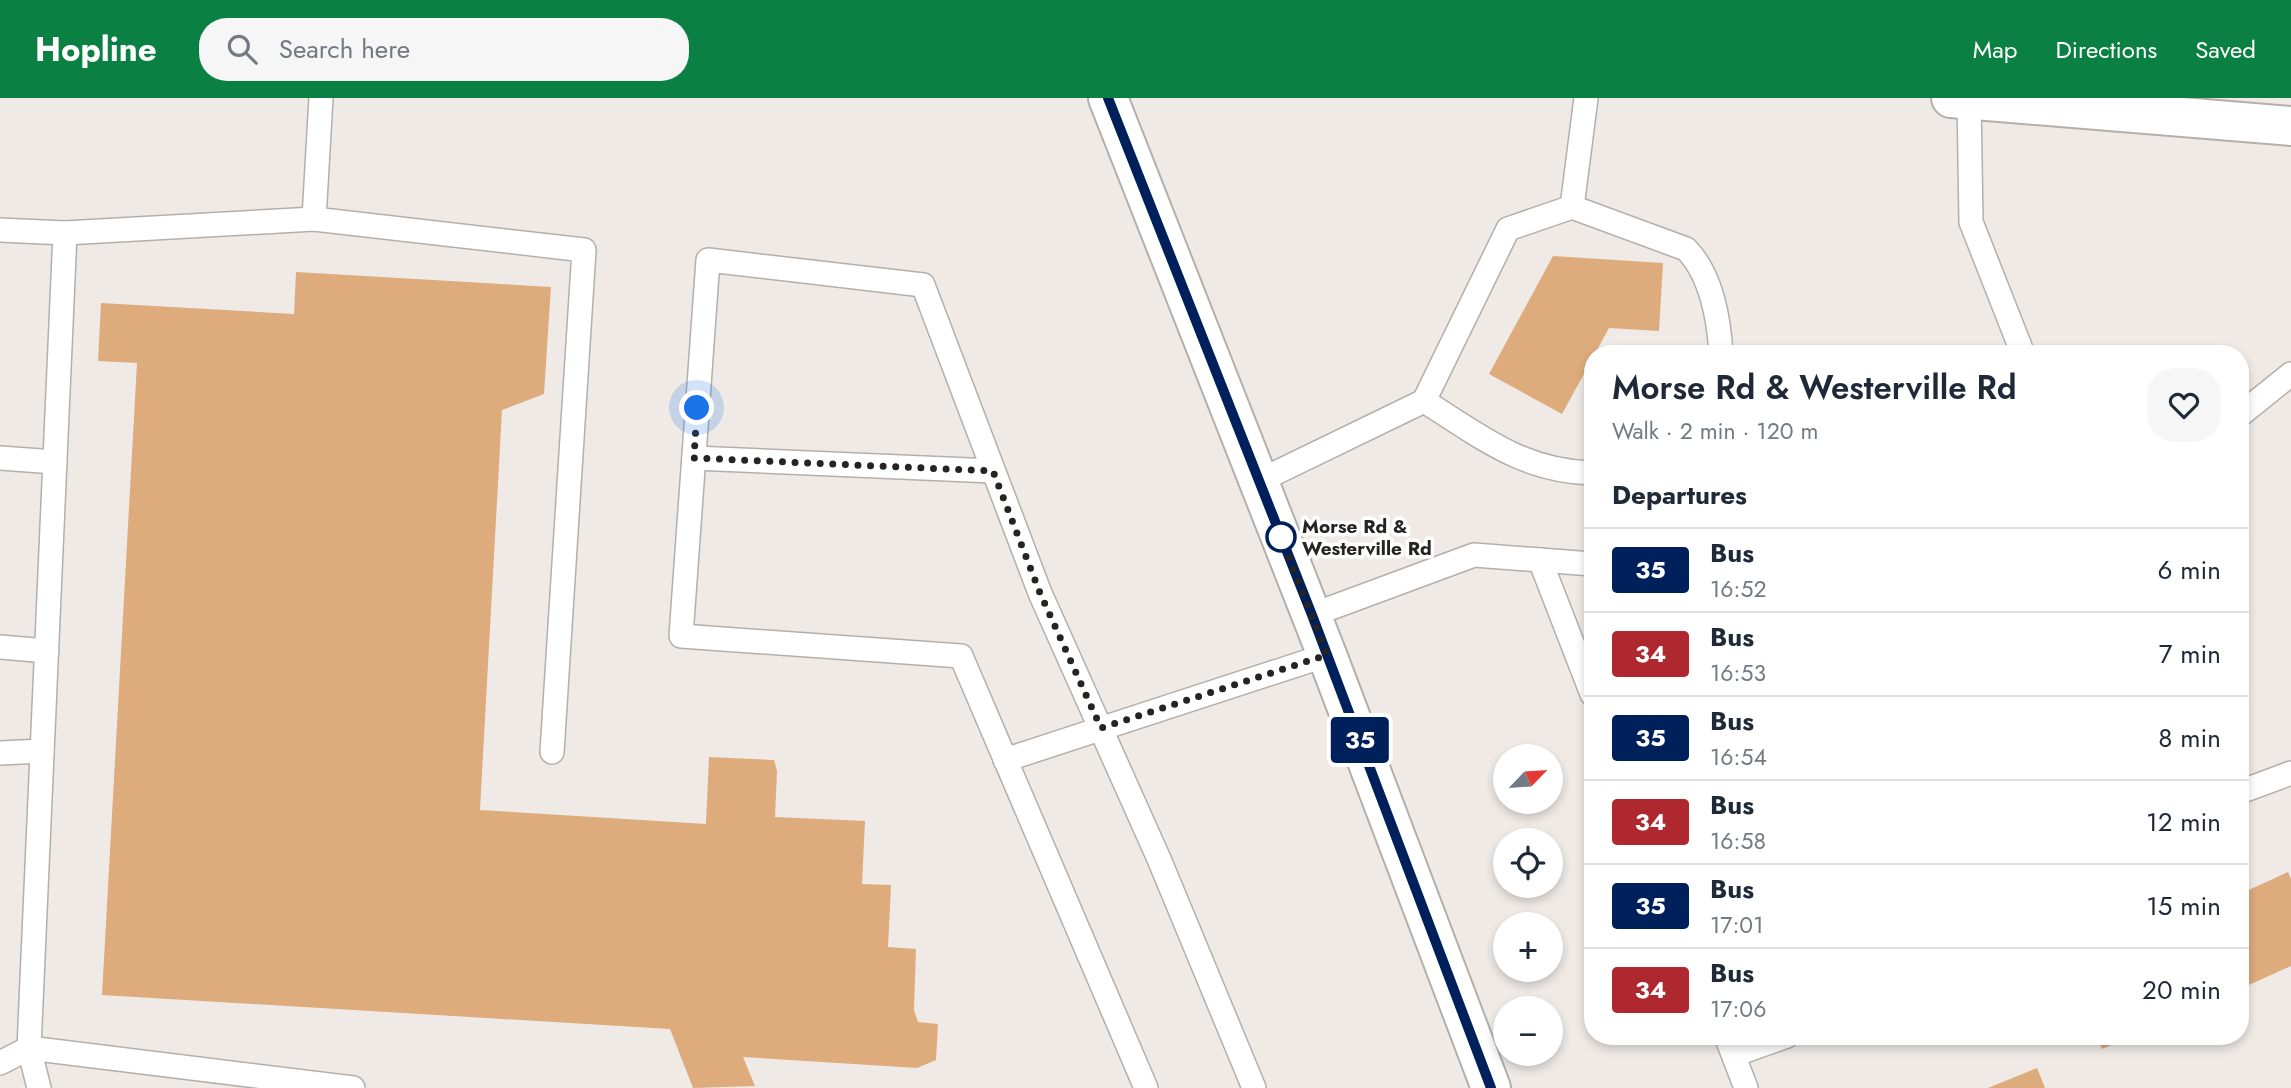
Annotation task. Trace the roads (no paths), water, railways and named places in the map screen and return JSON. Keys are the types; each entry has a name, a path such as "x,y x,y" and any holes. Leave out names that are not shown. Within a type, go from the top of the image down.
{"main road":[{"path":"1108,98 1312,615 1491,1088"},
{"path":"1960,99 2291,126"}],"lane":[{"path":"314,219 321,98"},
{"path":"1572,207 1586,98"},
{"path":"1960,99 1971,222 2019,345"},
{"path":"1259,481 1424,401 1508,229 1572,207 1686,249 1700,263 1720,334 1721,345"},
{"path":"0,230 65,233 314,219 584,250 552,752"},
{"path":"39,1088 29,1048 65,233"},
{"path":"1146,1088 961,656 681,636 708,260 923,285 1040,593 1101,728 1254,1088"},
{"path":"2249,408 2291,374"},
{"path":"1424,401 1516,458 1563,472 1584,473"},
{"path":"0,458 55,462"},
{"path":"694,458 993,471"},
{"path":"1312,615 1474,555 1584,563"},
{"path":"1540,560 1584,673"},
{"path":"0,647 47,651"},
{"path":"1005,760 1327,655"},
{"path":"0,753 42,751"},
{"path":"2249,789 2291,773"},
{"path":"1730,1046 1746,1088"},
{"path":"0,1063 29,1048 353,1088"}],"place":[{"name":"Morse Rd & Westerville Rd","path":"1281,537"}]}
